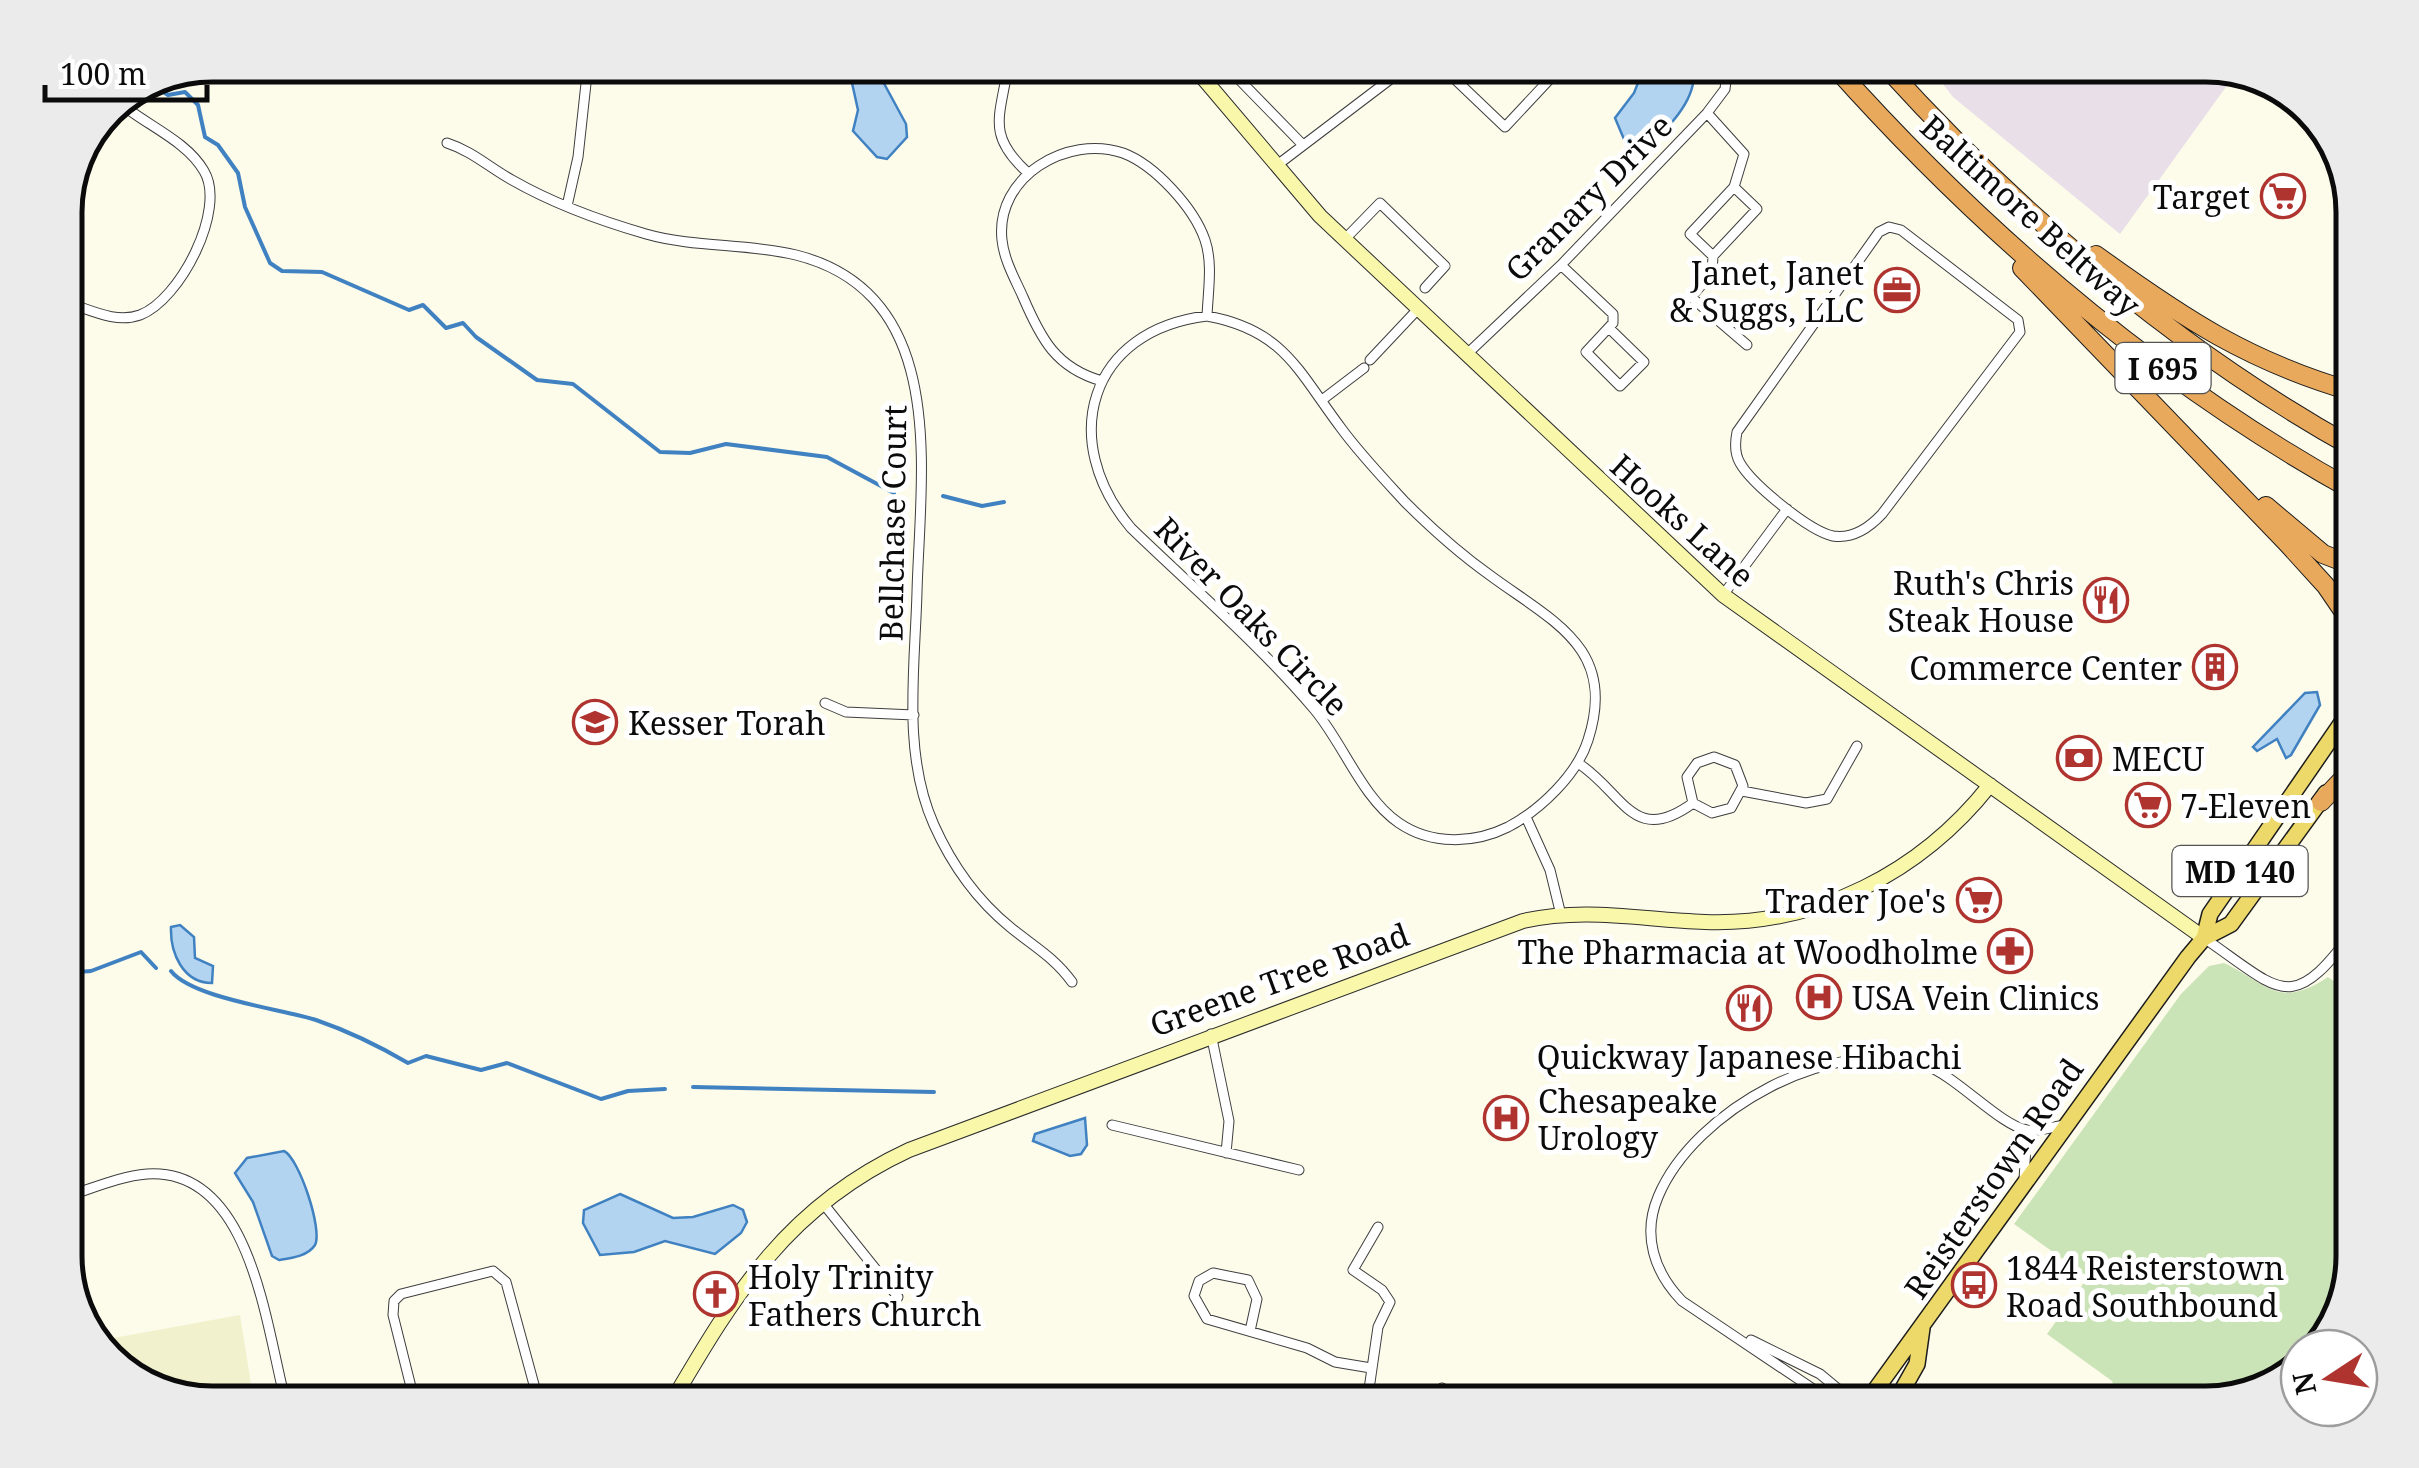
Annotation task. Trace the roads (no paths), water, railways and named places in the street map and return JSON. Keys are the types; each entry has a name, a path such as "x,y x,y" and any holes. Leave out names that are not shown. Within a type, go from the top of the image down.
{"highway":[{"name":"Baltimore Beltway","path":"1849,82 1986,224 2114,332 2222,411 2336,481"},
{"name":"Baltimore Beltway","path":"1900,82 2016,202 2140,306 2247,383 2336,437"},
{"path":"2016,202 2221,342 2294,374 2336,387"},
{"path":"1986,224 2032,280 2180,429 2319,578 2336,602"},
{"path":"2180,429 2312,546 2336,557"},
{"path":"2320,802 2336,786"}],"main road":[{"name":"Reisterstown Road","path":"1878,1386 2064,1125 2204,938 2210,914 2336,731"},
{"name":"Reisterstown Road","path":"2204,938 2230,924 2336,778"},
{"path":"1905,1386 1917,1364 1923,1324"}],"street":[{"path":"567,206 578,157 586,82"},
{"path":"1006,82 998,128 1004,148 1028,174"},
{"name":"Hooks Lane","path":"1206,82 1344,240 1723,595 1792,648 2204,938"},
{"path":"1242,82 1302,144"},
{"path":"1276,166 1386,82"},
{"path":"1458,82 1505,127 1547,82"},
{"name":"Granary Drive","path":"1466,354 1560,265 1708,113 1726,82"},
{"path":"83,308 113,317 141,314 153,307 176,286 211,212 210,184 196,160 131,112"},
{"path":"1708,113 1744,154 1734,187 1690,234 1713,256"},
{"name":"Bellchase Court","path":"447,143 567,206 662,239 812,260 860,290 888,319 908,354 922,413 914,715 923,794 944,846 995,913 1048,953 1072,982"},
{"path":"1102,381 1071,370 1050,351 1006,258 1001,235 1005,210 1028,174 1076,150 1123,154 1147,167 1193,217 1204,238 1208,316"},
{"path":"1734,187 1757,209 1713,256 1712,273 1692,297 1746,345"},
{"path":"1344,240 1380,203 1445,266 1425,288"},
{"path":"1895,227 2018,320 2020,332 1871,526 1854,534 1834,536 1787,509 1738,460 1736,432 1880,232 1895,227"},
{"path":"1560,265 1613,314 1609,328 1586,352 1620,386 1644,362 1609,328"},
{"path":"1322,400 1367,364 1418,309"},
{"name":"River Oaks Circle","path":"1208,316 1243,325 1268,337 1360,452 1439,536 1507,588 1556,619 1579,644 1594,682 1590,734 1578,764 1526,817 1490,834 1449,840 1408,829 1385,812 1310,704 1131,528 1110,500 1091,441 1093,410 1102,381 1115,359 1146,333 1208,316"},
{"path":"1723,595 1787,509"},
{"path":"825,703 846,712 914,715"},
{"path":"1742,791 1806,803 1827,799 1857,746"},
{"path":"1707,758 1725,758 1734,765 1742,791 1734,805 1723,812 1706,812 1693,803 1687,778 1697,763 1707,758"},
{"path":"1578,764 1643,820 1670,818 1693,803"},
{"name":"Greene Tree Road","path":"681,1386 740,1289 775,1246 822,1202 864,1172 924,1144 1484,933 1560,915 1612,912 1728,922 1810,909 1855,893 1898,871 1960,820 1990,784"},
{"path":"1526,817 1550,870 1560,915"},
{"path":"2204,938 2264,980 2289,987 2309,982 2326,970 2336,956"},
{"path":"1211,1034 1229,1121 1226,1153"},
{"path":"1809,1386 1673,1292 1656,1264 1651,1241 1662,1189 1702,1136 1736,1105 1773,1085 1818,1068 1899,1060 1948,1077 2020,1129 2026,1145 2024,1182"},
{"path":"1112,1125 1299,1170"},
{"path":"2020,1129 2064,1125"},
{"path":"83,1191 125,1178 161,1174 193,1184 219,1204 242,1238 281,1386"},
{"path":"822,1202 898,1297"},
{"path":"1368,1386 1378,1327 1390,1302 1382,1290 1352,1270 1378,1228"},
{"path":"411,1386 392,1315 394,1301 402,1294 493,1271 506,1282 534,1386"},
{"path":"1250,1331 1256,1299 1248,1280 1223,1273 1205,1276 1194,1296 1200,1314 1250,1331 1307,1348 1335,1362 1370,1368"},
{"path":"1730,1331 1820,1374 1834,1386"}],"water":[{"path":"852,82 883,82 906,124 907,137 887,159 877,157 853,131 858,110"},
{"path":"1638,82 1693,82 1678,115 1657,136 1634,150 1626,144 1615,118"},
{"path":"2317,692 2320,705 2291,755 2286,758 2277,739 2257,751 2253,747 2305,693"},
{"path":"180,925 194,937 195,958 213,966 212,983 193,978 180,965 171,927"},
{"path":"1085,1118 1087,1145 1081,1154 1070,1156 1033,1141 1035,1134"},
{"path":"284,1151 303,1180 317,1237 308,1252 279,1260 272,1256 253,1202 235,1173 247,1158"},
{"path":"620,1194 673,1218 693,1217 733,1205 743,1210 747,1222 741,1233 715,1254 665,1241 634,1252 600,1255 583,1223 584,1210"}],"waterway":[{"path":"163,92 168,95 185,92 198,105 205,137 218,145 238,173 245,207 270,263 282,271 322,272 409,310 423,305 446,328 463,323 476,337 537,380 573,384 660,452 690,453 726,444 827,457 894,493"},
{"path":"943,496 982,506 1004,502"},
{"path":"83,972 141,952 156,968"},
{"path":"171,971 217,995 328,1024 408,1063 426,1056 481,1070 507,1063 601,1099 628,1091 665,1089"},
{"path":"693,1087 934,1092"}],"place":[{"name":"Target","path":"2283,196"},
{"name":"Janet, Janet & Suggs, LLC","path":"1897,290"},
{"name":"Ruth's Chris Steak House","path":"2106,600"},
{"name":"Commerce Center","path":"2215,667"},
{"name":"Kesser Torah","path":"595,722"},
{"name":"MECU","path":"2079,758"},
{"name":"7-Eleven","path":"2148,805"},
{"name":"Trader Joe's","path":"1979,900"},
{"name":"The Pharmacia at Woodholme","path":"2010,951"},
{"name":"USA Vein Clinics","path":"1819,997"},
{"name":"Quickway Japanese Hibachi","path":"1749,1008"},
{"name":"Chesapeake Urology","path":"1506,1118"},
{"name":"1844 Reisterstown Road Southbound","path":"1974,1285"},
{"name":"Holy Trinity Fathers Church","path":"716,1294"}]}
